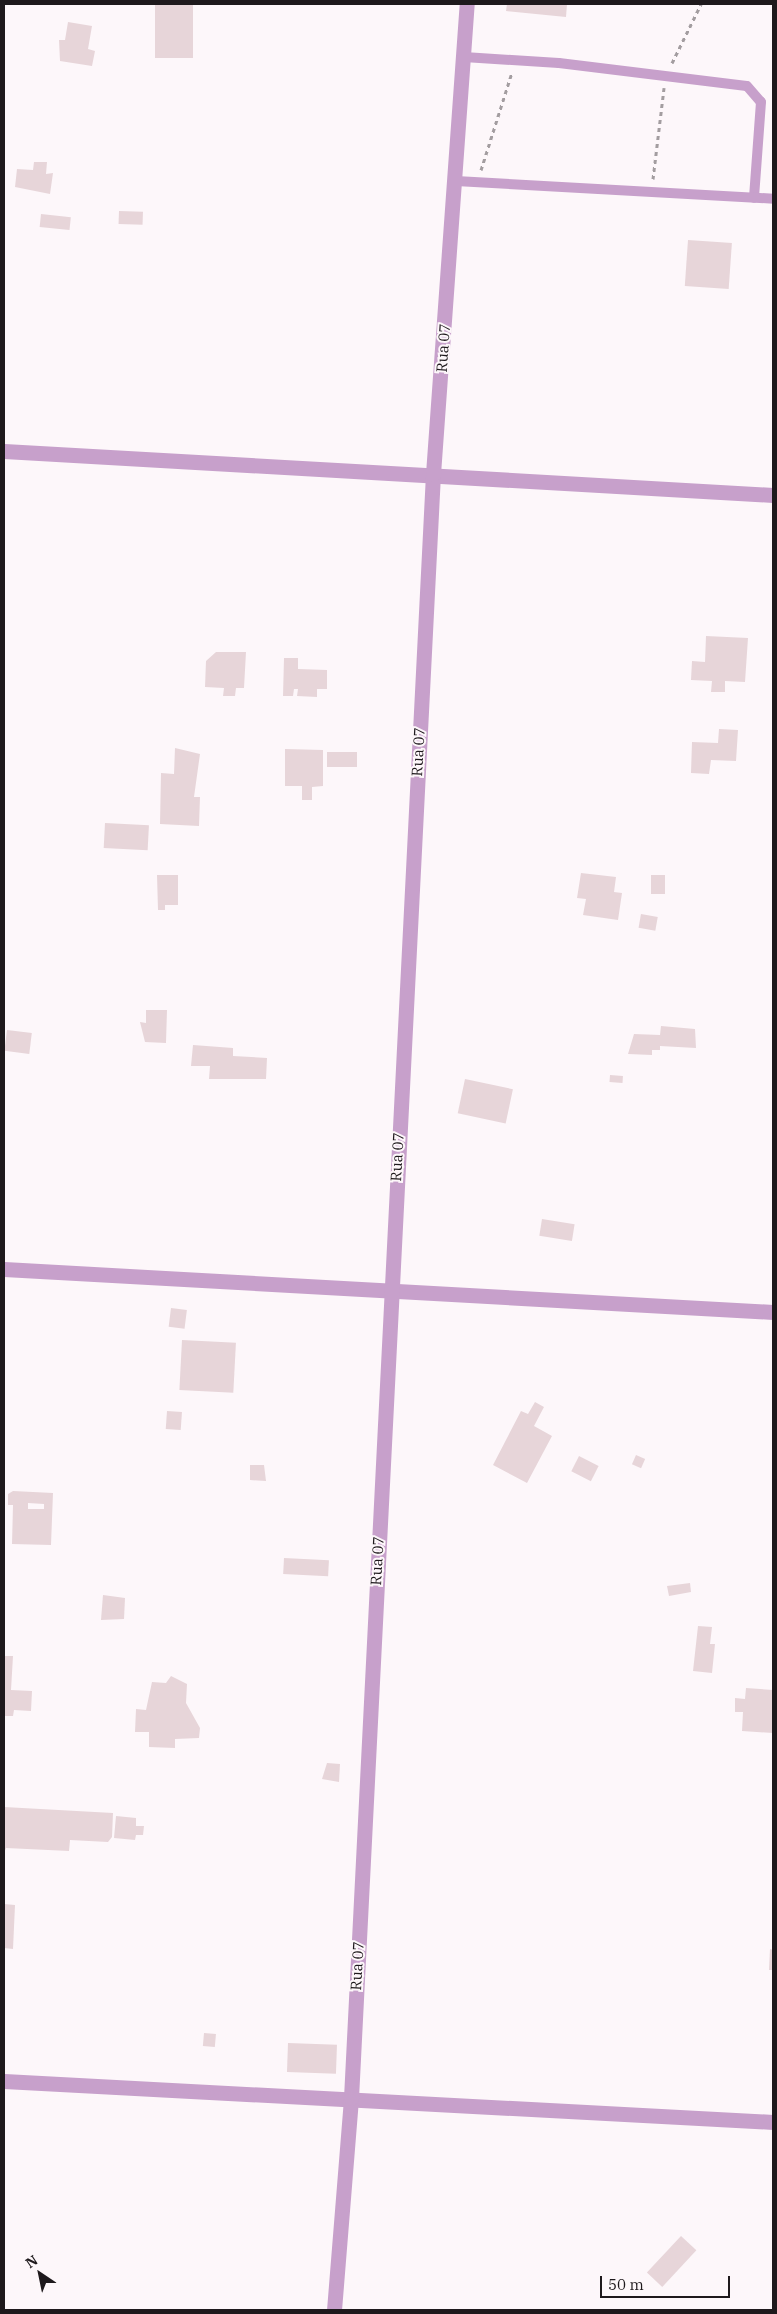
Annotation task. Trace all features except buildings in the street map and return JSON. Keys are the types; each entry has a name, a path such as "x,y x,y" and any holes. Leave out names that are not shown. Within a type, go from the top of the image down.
{"street":[{"name":"Rua 07","path":"334,2310 351,2098 390,1290 433,474 456,179 467,4"},
{"path":"4,451 433,474 773,495"},
{"path":"4,1268 773,1312"},
{"path":"4,2081 773,2122"}],"lane":[{"path":"464,57 559,64 666,79 747,86 756,93 761,102 754,198"},
{"path":"456,179 773,199"}],"path":[{"path":"646,191 653,184 666,79 701,4"},
{"path":"456,179 471,178 484,166 514,62"}]}
